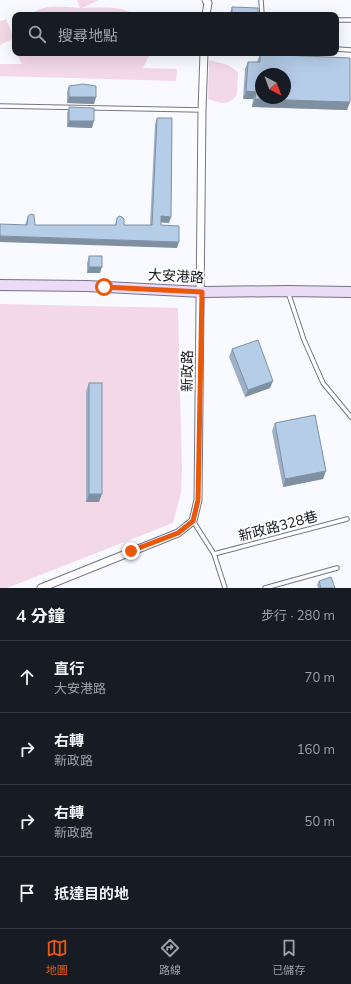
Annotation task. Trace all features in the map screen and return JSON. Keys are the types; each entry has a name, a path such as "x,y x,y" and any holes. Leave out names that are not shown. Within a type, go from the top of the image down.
{"main road":[{"name":"大安港路","path":"0,285 87,286 202,292 351,292"}],"street":[{"path":"206,0 208,3 206,12"},
{"name":"新政路","path":"193,521 198,500 202,292 202,110 204,56"},
{"path":"41,588 178,533 193,521"}],"lane":[{"path":"261,0 262,12"},
{"path":"339,20 351,20"},
{"path":"339,49 351,50"},
{"path":"0,106 202,110"},
{"path":"288,291 304,340 323,383 351,417"},
{"name":"新政路328巷","path":"214,554 347,519"},
{"path":"193,521 214,554 225,588"},
{"path":"264,588 337,568"}],"shaded area":[{"path":"77,0 99,0 82,8 117,8 130,12 34,12 47,7 80,8"},
{"path":"6,19 12,33 12,39 0,45 0,21"},
{"path":"18,56 149,56 143,68 177,69 176,81 0,76 0,64 22,64"},
{"path":"209,60 228,65 238,72 237,95 227,103 220,103 208,99"},
{"path":"0,304 178,308 182,470 181,493 173,523 7,588 0,588"}],"building":[{"path":"232,7 258,8 258,12 232,12"},
{"path":"260,56 350,58 350,102 291,100 291,68 255,68 255,92 246,91 248,62 260,62"},
{"path":"83,84 96,86 96,97 69,97 69,86"},
{"path":"69,107 94,108 94,121 69,121"},
{"path":"157,118 172,118 171,217 161,216 161,225 179,226 179,242 0,236 0,224 27,225 28,216 31,214 34,215 35,225 116,225 117,218 119,216 124,219 124,225 152,225"},
{"path":"89,256 102,256 102,267 89,267"},
{"path":"258,340 273,381 248,390 232,349"},
{"path":"89,383 102,383 102,494 89,494"},
{"path":"315,415 326,471 285,479 275,423"},
{"path":"331,577 335,588 321,588 319,581"}],"route":[{"path":"104,287 202,292 198,500 193,521 178,533 131,551"}]}
